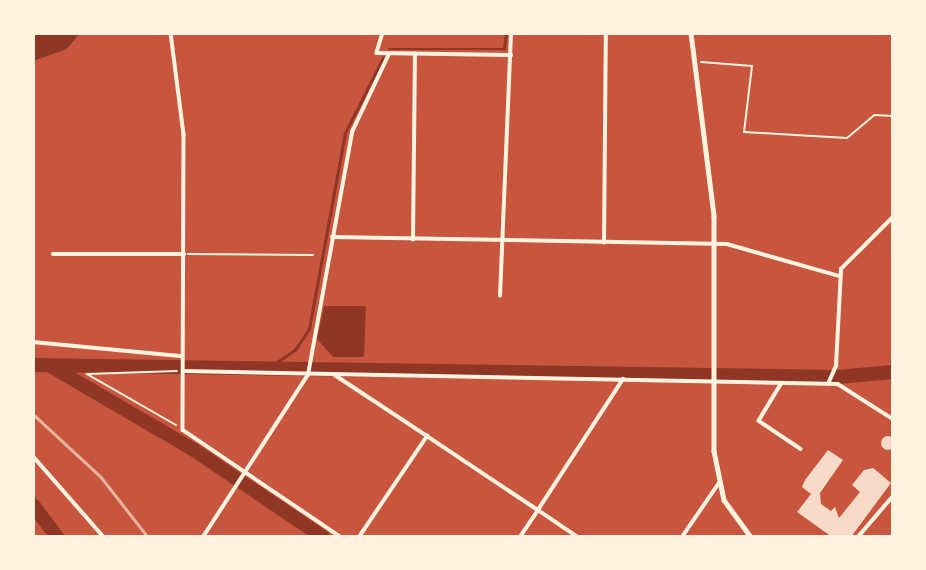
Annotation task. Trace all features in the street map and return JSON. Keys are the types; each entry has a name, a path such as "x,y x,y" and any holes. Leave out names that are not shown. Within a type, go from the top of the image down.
{"main road":[{"path":"691,33 715,243 713,365 719,483 731,514 751,537"}],"street":[{"path":"171,33 184,134 183,430 341,537"},
{"path":"383,33 377,53 510,55"},
{"path":"500,296 511,33"},
{"path":"604,243 606,33"},
{"path":"203,537 308,373 352,132 389,54"},
{"path":"413,240 415,54"},
{"path":"828,384 836,366 839,276 893,217"},
{"path":"332,237 502,242 715,243 758,249 839,276"},
{"path":"53,254 184,254"},
{"path":"33,342 182,358"},
{"path":"183,370 828,384 893,419"},
{"path":"335,375 578,537"},
{"path":"520,537 623,379"},
{"path":"782,383 758,421 802,449"},
{"path":"359,537 427,436"},
{"path":"33,456 103,537"},
{"path":"681,537 719,483"},
{"path":"858,537 893,496"},
{"path":"443,537 453,537"}],"path":[{"path":"695,62 752,66 744,132 848,138 874,115 893,116"},
{"path":"184,254 313,255"},
{"path":"183,370 87,374 183,430"}],"shaded area":[{"path":"33,33 80,33 67,49 33,61"},
{"path":"324,306 366,306 364,357 333,357 317,339"}],"building":[{"path":"885,436 891,436 895,443 891,450 885,450 881,446 881,440"},
{"path":"828,450 843,460 820,493 821,504 831,511 835,507 839,518 860,492 852,485 864,470 873,468 891,483 851,537 832,537 797,512 811,494 802,487 805,480"}],"waterway":[{"path":"389,49 504,49 506,33"},
{"path":"271,366 295,350 309,329 345,133 383,58"},
{"path":"33,365 838,377 893,372"},
{"path":"52,367 194,450 323,537"},
{"path":"33,505 57,537"}],"railway":[{"path":"33,414 101,477 148,537"}]}
